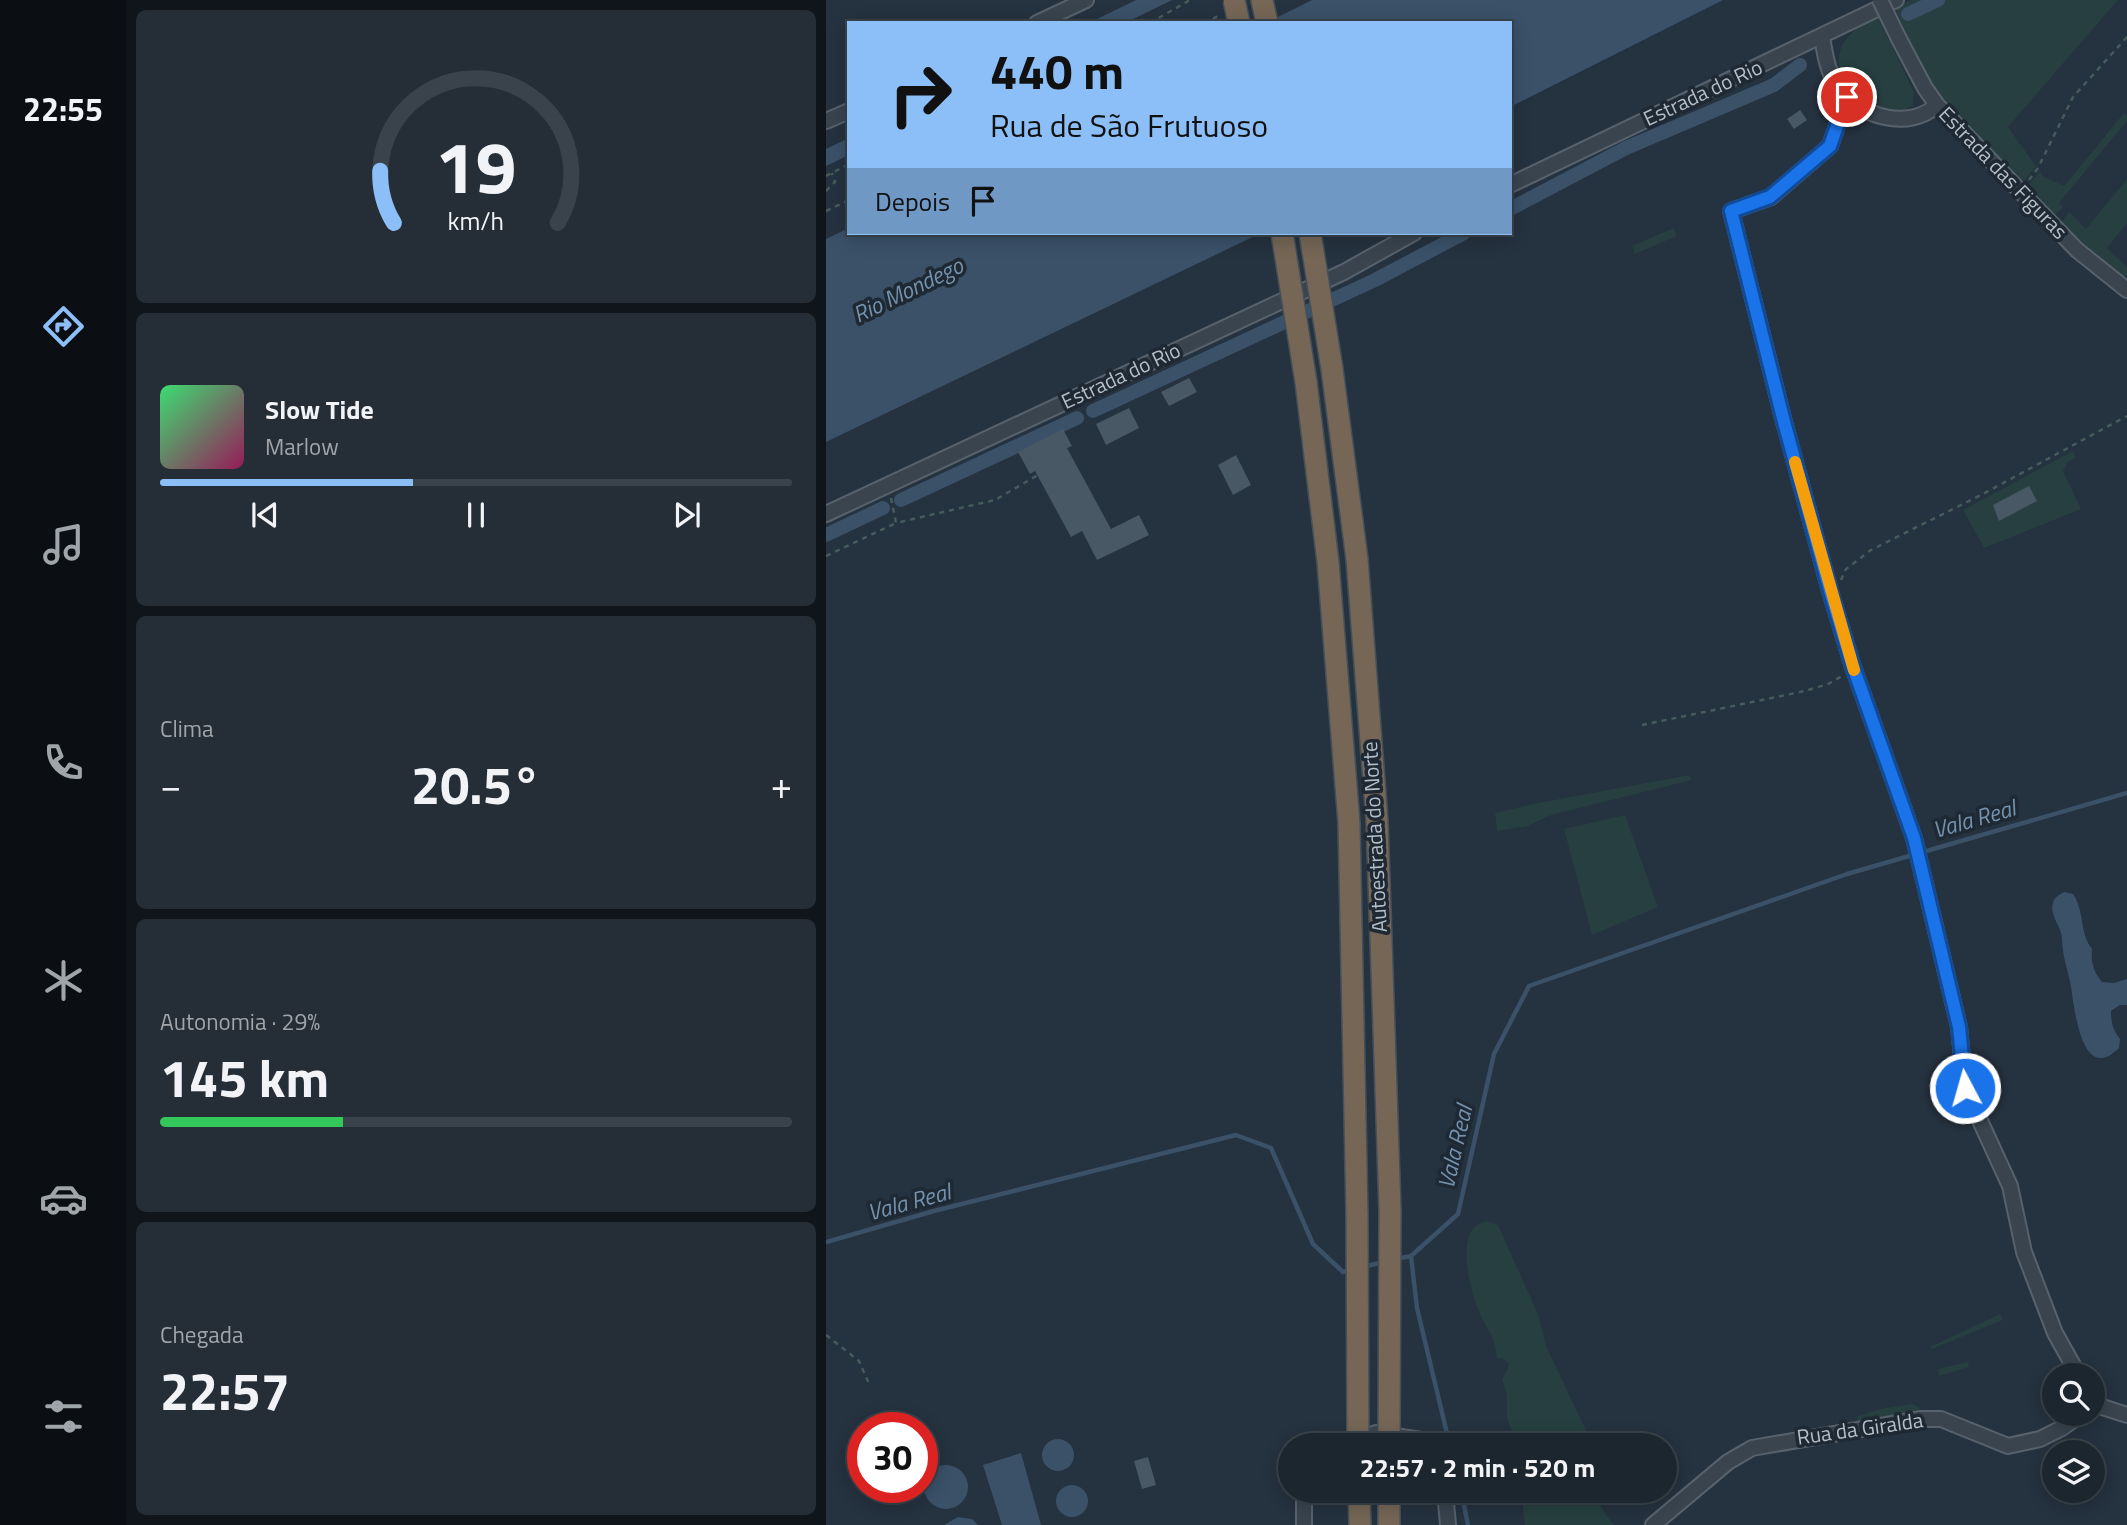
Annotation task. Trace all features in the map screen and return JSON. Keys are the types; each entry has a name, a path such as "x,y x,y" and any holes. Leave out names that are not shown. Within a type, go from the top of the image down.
{"highway":[{"path":"1234,0 1239,21"},
{"path":"1262,0 1267,21"},
{"name":"Autoestrada do Norte","path":"1282,235 1306,382 1328,562 1349,823 1357,1215 1347,1433"},
{"name":"Autoestrada do Norte","path":"1310,235 1332,369 1357,559 1377,820 1390,1210 1390,1433"},
{"path":"1359,1503 1360,1525"},
{"path":"1389,1503 1389,1525"}],"street":[{"path":"1041,21 1086,0"},
{"name":"Estrada das Figuras","path":"1880,0 1924,88 1937,105 2077,250 2127,290"},
{"name":"Estrada do Rio","path":"1512,184 1896,0"},
{"path":"1822,37 1831,75 1847,97 1872,112 1901,119 1914,118 1928,113 1937,105"},
{"path":"1847,97 1830,146 1770,197 1731,211 1783,418 1852,664 1914,838 1959,1027 1965,1088 2010,1186 2024,1252 2055,1333 2072,1363"},
{"path":"826,121 847,112"},
{"name":"Estrada do Rio","path":"826,514 1344,272 1410,235"},
{"path":"2105,1408 2127,1415"},
{"name":"Rua da Giralda","path":"1653,1525 1728,1462 1752,1448 1763,1445 1920,1419 1941,1419 2008,1446 2040,1439 2062,1426"},
{"path":"1304,1503 1304,1525"},
{"path":"1447,1503 1448,1525"}],"path":[{"path":"1153,21 1190,0"},
{"path":"2020,190 2038,169 2073,96 2127,37"},
{"path":"826,176 847,165"},
{"path":"826,191 835,182 832,173"},
{"path":"826,211 847,201"},
{"path":"1841,580 1846,569 1871,550 1981,495 2127,416"},
{"path":"826,555 896,523 995,500 1038,475"},
{"path":"889,485 896,523"},
{"path":"1642,725 1805,691 1843,676 1852,664"},
{"path":"826,1335 859,1362 870,1387"}],"green space":[{"path":"1911,0 2118,0 2008,127 2036,166 2024,181 1956,116 1927,79 1905,36 1907,34 1895,8"},
{"path":"1877,16 1914,92 1913,105 1899,110 1881,108 1864,100 1849,87 1840,70 1840,52 1851,34"},
{"path":"2124,113 2127,121 2059,203 2063,207 2055,215 2028,185 2040,171 2043,176 2064,186"},
{"path":"2127,179 2127,223 2107,248 2127,267 2127,275 2121,280 2062,222 2069,212 2086,229"},
{"path":"1673,228 1677,236 1635,254 1632,246"},
{"path":"2073,451 2076,457 2068,462 2063,471 2081,509 1984,548 1963,510"},
{"path":"1689,775 1692,780 1551,815 1528,826 1497,831 1495,813"},
{"path":"1625,815 1658,907 1592,935 1564,829"},
{"path":"1486,1221 1498,1225 1538,1314 1546,1346 1587,1433 1512,1433 1507,1418 1507,1396 1502,1380 1509,1365 1504,1359 1497,1358 1493,1341 1474,1299 1468,1274 1469,1238 1479,1224"},
{"path":"2000,1314 2003,1320 1932,1349 1930,1347"},
{"path":"1968,1362 1969,1367 1939,1376 1938,1369"},
{"path":"1912,1404 1919,1407 1919,1414 1859,1424 1856,1417 1880,1409"},
{"path":"1522,1503 1600,1503 1614,1525 1525,1525"}],"water":[{"path":"1136,0 1172,0 1129,21 1093,21"},
{"path":"1312,0 1723,0 1512,106 1512,21 1270,21"},
{"path":"847,139 847,156 826,166 826,149"},
{"name":"Rio Mondego","path":"847,229 847,235 1257,235 826,442 826,239"},
{"path":"2064,892 2073,894 2077,901 2085,936 2092,949 2093,967 2099,978 2102,982 2114,983 2127,979 2127,1005 2120,1005 2111,1011 2113,1026 2120,1039 2119,1048 2106,1057 2095,1057 2087,1049 2077,1022 2061,935 2052,908 2054,899"},
{"path":"1058,1439 1069,1444 1074,1455 1069,1466 1058,1471 1047,1466 1042,1455 1047,1444"},
{"path":"1021,1453 1041,1525 1002,1525 983,1465"},
{"path":"938,1467 954,1467 966,1479 966,1495 954,1507 946,1509 932,1503 938,1503"},
{"path":"1072,1485 1083,1490 1088,1501 1083,1512 1072,1517 1061,1512 1056,1501 1061,1490"},
{"path":"958,1517 972,1519 978,1525 944,1525"}],"building":[{"path":"1800,110 1807,120 1794,129 1787,119"},
{"path":"1189,378 1197,392 1169,406 1161,392"},
{"path":"1129,408 1139,428 1106,445 1096,424"},
{"path":"1063,429 1072,446 1067,448 1111,529 1139,515 1149,535 1097,560 1082,531 1071,537 1035,471 1030,474 1018,452"},
{"path":"1236,455 1251,485 1233,495 1218,465"},
{"path":"2029,486 2037,501 1999,521 1993,505"},
{"path":"1148,1457 1156,1485 1142,1489 1134,1461"}],"waterway":[{"path":"1908,14 1938,0"},
{"path":"1512,208 1626,148 1774,85 1800,65"},
{"path":"1093,411 1375,280 1460,235"},
{"path":"901,500 1077,418"},
{"path":"826,535 883,508"},
{"name":"Vala Real","path":"1396,1259 1411,1256 1458,1214 1494,1054 1529,986 1847,874 2127,793"},
{"name":"Vala Real","path":"826,1242 934,1211 1236,1135 1271,1148 1313,1244 1343,1272 1350,1270"},
{"path":"1411,1256 1417,1308 1447,1433"},
{"name":"Vala Real","path":"1362,1267 1384,1262"},
{"path":"1463,1503 1468,1525"}],"slow traffic":[{"path":"1795,462 1854,670"}],"route":[{"path":"1847,97 1830,146 1770,197 1731,211 1830,591 1852,664 1914,838 1959,1027 1965,1088"}]}
